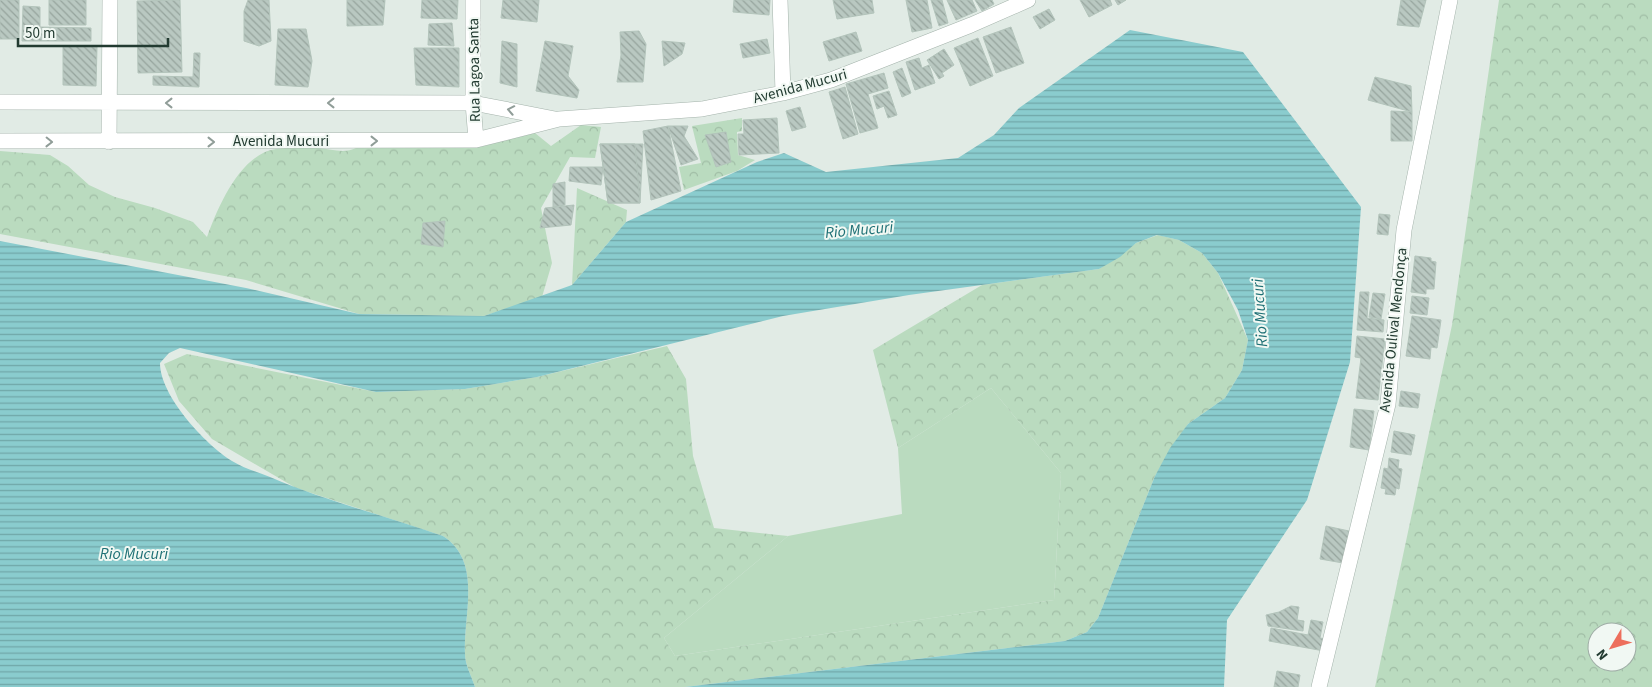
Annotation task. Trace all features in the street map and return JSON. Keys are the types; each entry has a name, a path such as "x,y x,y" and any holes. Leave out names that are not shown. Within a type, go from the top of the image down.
{"street":[{"path":"110,0 110,142"},
{"name":"Rua Lagoa Santa","path":"473,0 473,103 476,140"},
{"path":"780,0 783,93"},
{"name":"Avenida Mucuri","path":"0,141 476,140 559,119 702,109 783,93 831,80 971,26 1028,0"},
{"name":"Avenida Oulival Mendonça","path":"1319,687 1388,404 1404,230 1450,0"},
{"name":"Avenida Mucuri","path":"0,102 473,103 559,119"}],"green space":[{"path":"1499,0 1652,0 1652,687 1375,687 1452,325"},
{"path":"742,118 742,131 737,132 738,155 755,160 737,171 684,190 679,167 701,163 692,126"},
{"path":"581,125 601,127 595,158 570,157 541,208 552,263 542,297 484,316 359,314 246,280 0,234 0,151 50,155 68,166 89,185 115,197 155,208 193,222 207,237 224,197 241,171 263,153 276,149 318,148 342,151 356,148 480,147 535,133 551,146"},
{"path":"577,188 627,210 626,222 572,285"},
{"path":"1158,235 1179,240 1202,253 1218,273 1248,340 1242,370 1225,398 1188,424 1155,476 1098,618 1087,632 1065,641 685,687 475,687 465,658 468,606 467,574 463,560 455,547 443,536 296,488 212,439 179,401 164,364 187,354 376,392 465,389 537,377 667,346 686,379 693,456 714,528 788,536 664,638 675,656 1054,600 1061,473 991,388 898,448 873,350 982,285 1099,269 1136,243"},
{"path":"991,388 1061,473 1054,600 675,656 664,638 788,536 902,514 898,448"}],"water":[{"name":"Rio Mucuri","path":"1130,30 1243,52 1361,207 1350,362 1307,500 1227,620 1224,687 685,687 1065,641 1087,632 1098,618 1155,476 1170,448 1188,424 1225,398 1242,370 1248,340 1238,310 1218,273 1202,253 1179,240 1157,235 1136,243 1120,257 1099,269 909,295 783,316 537,377 465,389 376,392 180,348 169,353 160,363 167,390 197,431 232,461 291,486 443,536 455,547 463,560 467,574 468,606 465,658 475,687 0,687 0,241 246,288 359,314 484,316 572,285 626,222 757,162 784,153 826,172 958,158 994,135 1019,108"}],"building":[{"path":"0,0 19,0 19,39 0,39"},
{"path":"49,0 86,0 86,25 49,25"},
{"path":"180,0 182,72 138,73 137,1"},
{"path":"248,0 269,0 271,41 259,46 244,41 244,11"},
{"path":"347,0 385,0 383,25 347,26"},
{"path":"422,0 458,0 457,19 421,18"},
{"path":"503,0 539,0 537,22 501,18"},
{"path":"734,0 770,0 769,15 733,12"},
{"path":"833,0 872,0 874,13 837,19"},
{"path":"906,0 927,0 932,28 912,32"},
{"path":"931,0 942,0 948,23 939,26"},
{"path":"947,0 972,0 977,11 956,20"},
{"path":"975,0 992,0 994,4 982,11"},
{"path":"1080,0 1110,0 1112,5 1089,17"},
{"path":"1115,0 1126,0 1118,5"},
{"path":"1401,0 1426,0 1419,27 1397,25"},
{"path":"23,6 40,7 40,27 91,28 91,41 22,41"},
{"path":"1049,9 1055,20 1040,29 1033,17"},
{"path":"452,23 454,46 428,45 429,24"},
{"path":"1011,27 1024,63 996,73 983,37"},
{"path":"278,29 306,29 312,61 308,87 275,85"},
{"path":"639,31 646,44 643,82 617,82 621,55 620,32"},
{"path":"856,32 862,51 829,61 823,42"},
{"path":"978,38 993,76 970,86 954,48"},
{"path":"767,39 770,53 743,58 740,44"},
{"path":"502,41 517,44 517,87 500,83"},
{"path":"545,41 573,46 568,76 579,90 577,98 536,91"},
{"path":"662,41 685,43 682,54 664,66"},
{"path":"63,46 97,47 96,86 63,85"},
{"path":"414,48 459,48 459,87 416,85"},
{"path":"944,49 954,65 942,73 944,76 939,79 927,60"},
{"path":"194,53 200,53 199,87 153,85 153,76 193,77"},
{"path":"919,58 922,68 929,65 935,83 915,90 906,62"},
{"path":"902,68 911,93 902,97 893,72"},
{"path":"884,73 888,88 868,94 878,128 860,133 846,84"},
{"path":"1375,77 1411,86 1412,112 1368,100"},
{"path":"845,87 858,134 843,139 829,92"},
{"path":"889,91 897,115 888,118 884,106 877,109 873,96"},
{"path":"800,107 806,127 792,131 786,111"},
{"path":"1391,111 1412,112 1412,141 1391,141"},
{"path":"777,118 779,153 739,155 738,134 744,134 743,120"},
{"path":"668,126 681,191 651,200 643,131"},
{"path":"668,126 688,126 684,136 698,159 681,165"},
{"path":"726,132 731,162 716,167 705,135"},
{"path":"600,144 635,144 640,203 608,203"},
{"path":"600,144 643,144 640,203 608,203"},
{"path":"570,167 603,167 601,185 569,181"},
{"path":"565,182 565,205 553,207 553,184"},
{"path":"574,205 571,225 540,228 545,208"},
{"path":"1379,214 1390,215 1388,235 1377,234"},
{"path":"445,221 443,247 421,244 423,223"},
{"path":"1415,256 1431,258 1431,261 1436,262 1434,289 1426,289 1426,294 1411,292"},
{"path":"1360,292 1369,292 1367,318 1384,320 1383,332 1357,330"},
{"path":"1373,293 1385,294 1381,319 1369,317"},
{"path":"1412,296 1429,298 1427,315 1410,313"},
{"path":"1412,316 1441,320 1437,348 1431,347 1430,359 1406,356"},
{"path":"1357,336 1385,339 1378,400 1356,398 1361,358 1355,357"},
{"path":"1401,391 1420,394 1418,408 1399,406"},
{"path":"1354,409 1374,411 1369,450 1350,447"},
{"path":"1394,431 1415,435 1411,455 1391,452"},
{"path":"1389,458 1399,460 1398,468 1402,469 1399,489 1396,488 1395,495 1385,494 1386,489 1381,488 1384,468 1388,469"},
{"path":"1326,526 1349,531 1343,563 1320,559"},
{"path":"1291,606 1299,607 1297,620 1304,621 1303,631 1268,626 1266,615 1279,612"},
{"path":"1311,620 1323,622 1320,638 1326,639 1324,651 1269,641 1271,628 1308,635"},
{"path":"1277,671 1300,675 1298,687 1274,687"}]}
